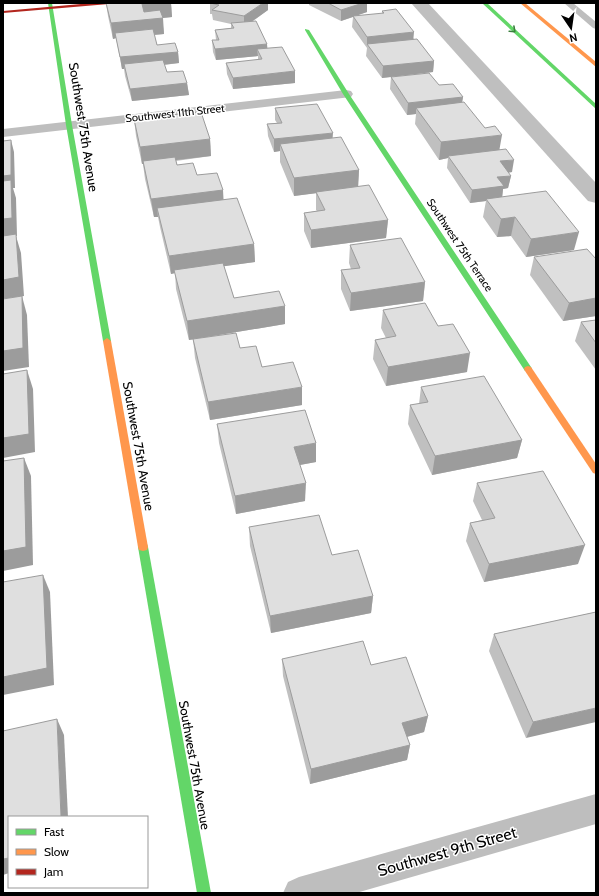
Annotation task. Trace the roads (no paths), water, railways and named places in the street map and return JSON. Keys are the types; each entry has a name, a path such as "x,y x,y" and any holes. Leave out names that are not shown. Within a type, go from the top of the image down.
{"street":[{"path":"3,12 51,6 109,3"},
{"path":"484,3 596,107"},
{"path":"522,3 596,65"},
{"name":"Southwest 75th Avenue","path":"51,6 69,125 204,893"},
{"name":"Southwest 75th Terrace","path":"307,30 346,94 596,471"},
{"name":"Southwest 11th Street","path":"3,132 346,94"},
{"name":"Southwest 9th Street","path":"299,893 596,809"}],"lane":[{"path":"568,3 596,26"}],"waterway":[{"path":"419,3 596,196"}]}
